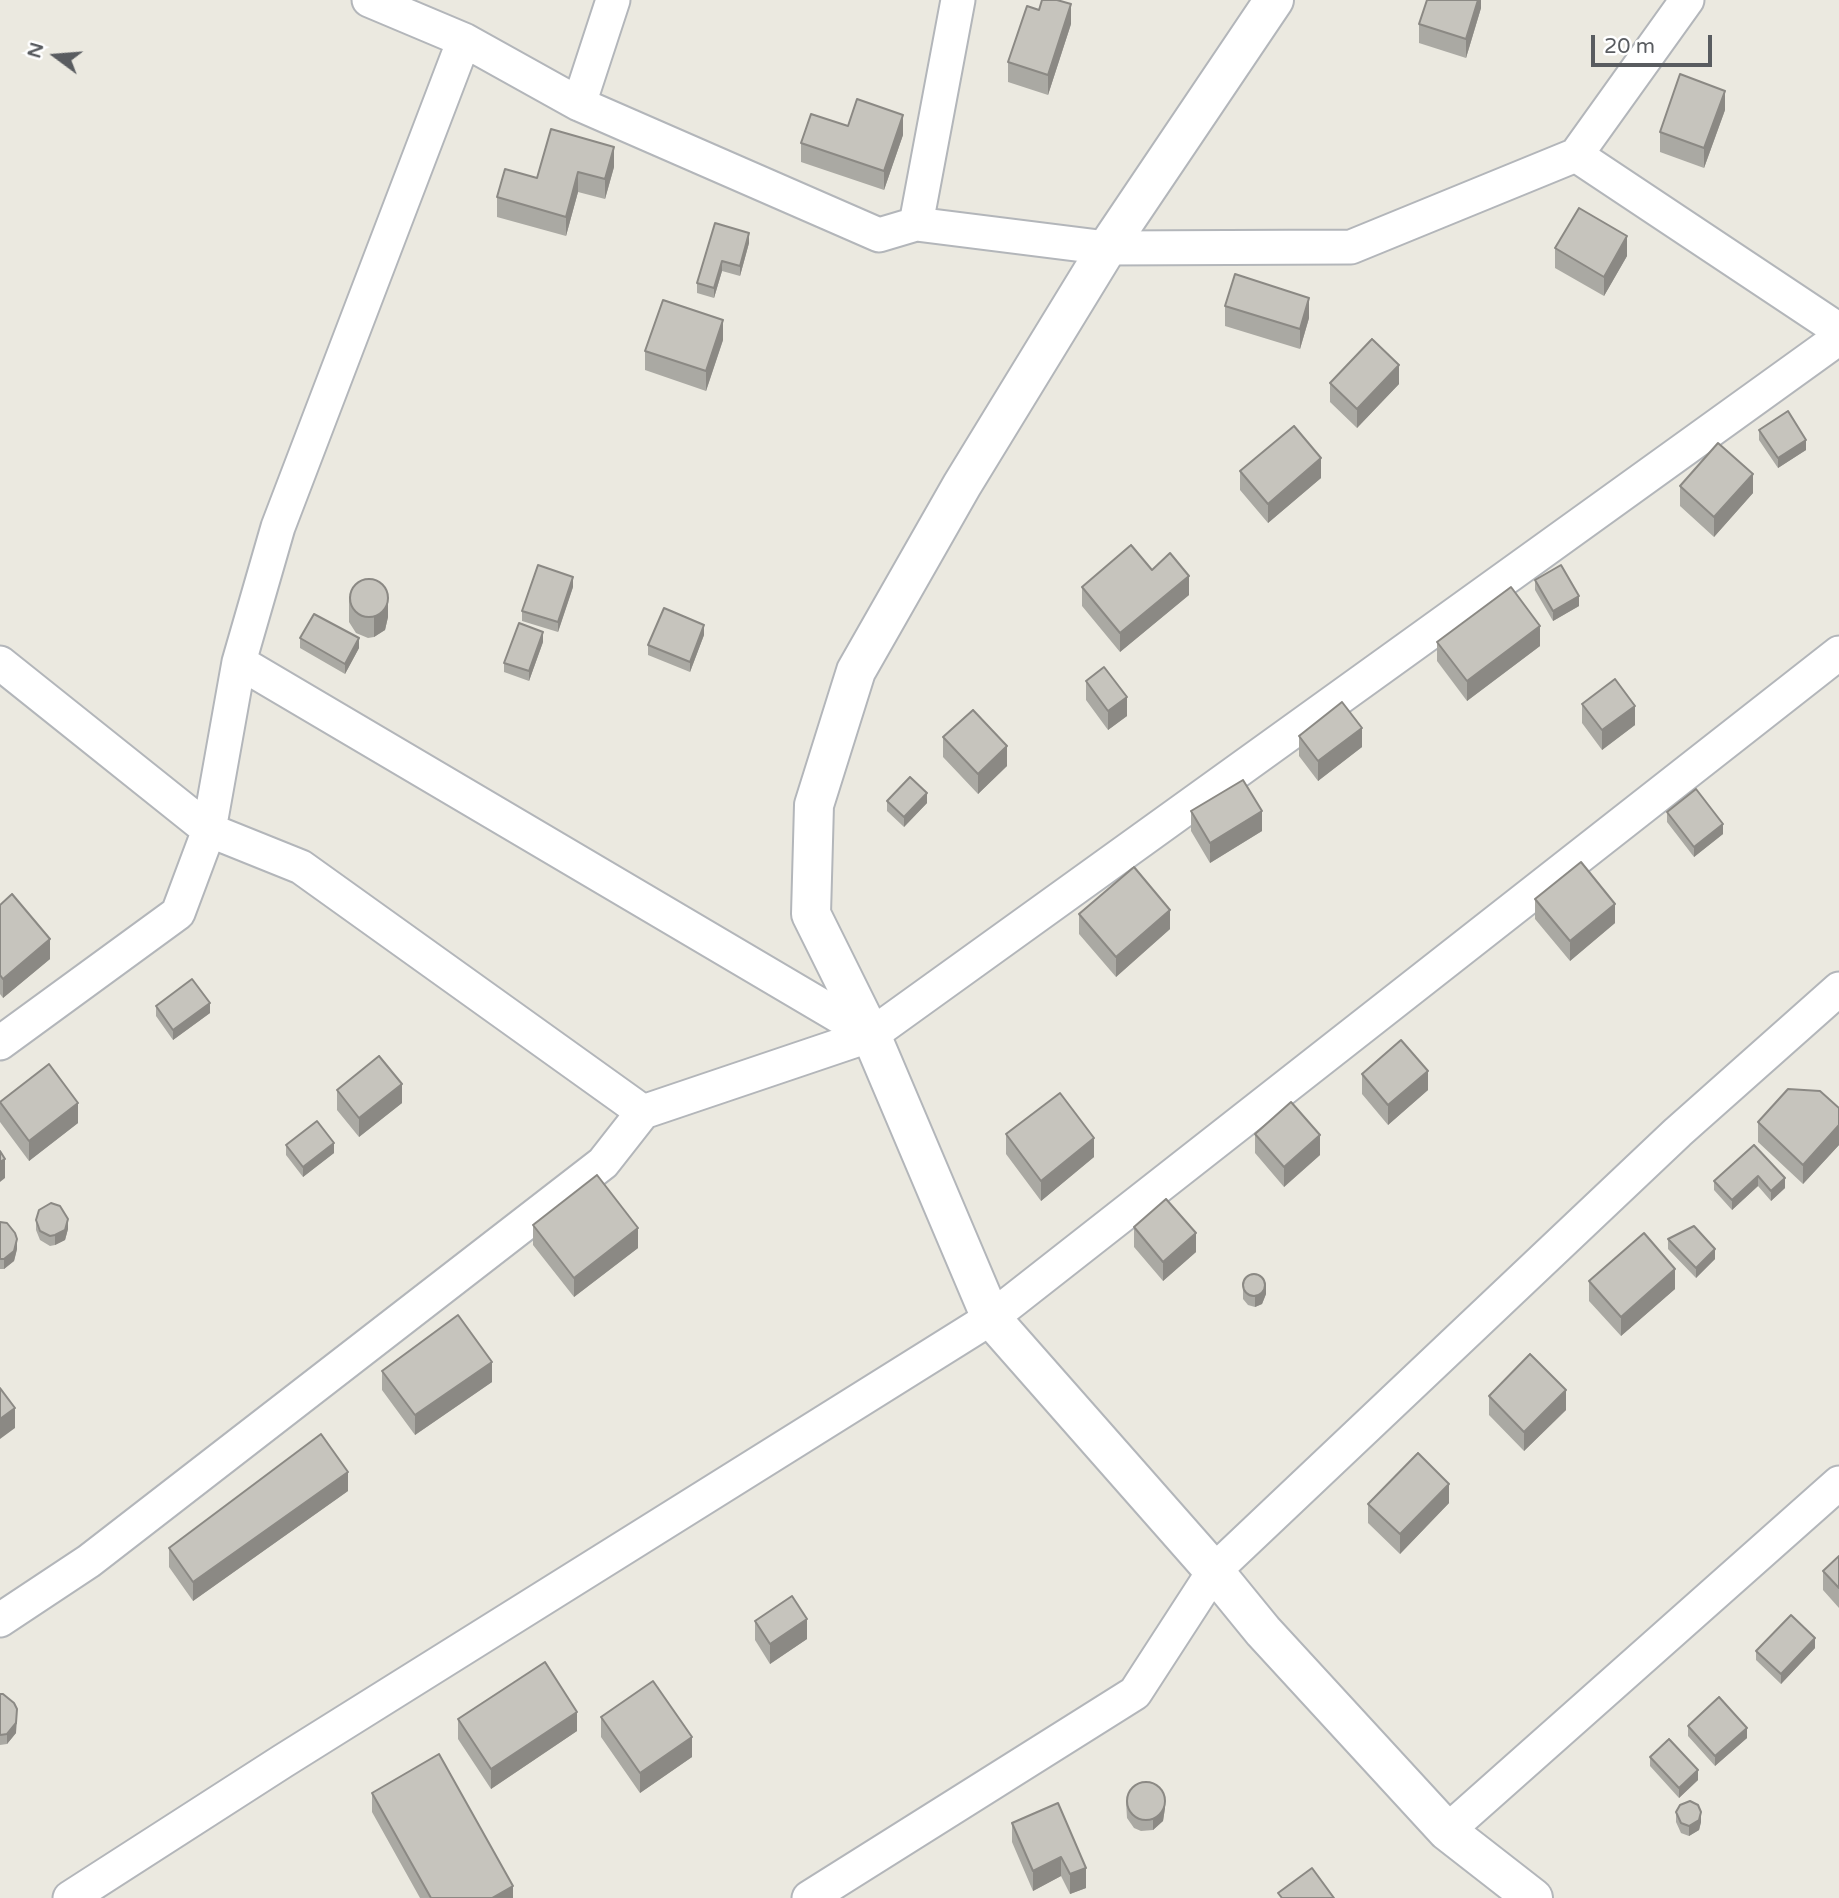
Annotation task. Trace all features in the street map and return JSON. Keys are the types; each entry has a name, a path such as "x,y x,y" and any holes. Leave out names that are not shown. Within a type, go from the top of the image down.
{"street":[{"path":"369,0 464,40 579,104 879,234 916,224 1107,248 1351,247 1576,155 1687,0"},
{"path":"579,104 613,0"},
{"path":"916,224 958,0"},
{"path":"1274,0 1107,248 962,485 856,671 814,805 811,914 871,1035 991,1318 1214,1571 1263,1631 1447,1830 1531,1898"},
{"path":"0,1043 178,913 209,830 239,662 278,527 464,40"},
{"path":"1576,155 1839,330"},
{"path":"0,1620 89,1561 603,1163 643,1112 871,1035 1839,338"},
{"path":"70,1898 991,1318 1839,653"},
{"path":"239,662 871,1035"},
{"path":"0,663 209,830 301,867 643,1112"},
{"path":"809,1898 1135,1693 1214,1571 1678,1132 1839,989"},
{"path":"1447,1830 1839,1483"}],"building":[{"path":"1042,0 1071,4 1048,75 1008,62 1027,6 1039,10"},
{"path":"1427,0 1478,0 1466,39 1419,24"},
{"path":"1680,74 1725,91 1704,148 1660,132"},
{"path":"857,99 903,115 884,171 801,143 811,114 848,126"},
{"path":"551,129 614,147 605,179 578,172 566,217 497,197 505,169 537,178"},
{"path":"1579,208 1627,236 1604,277 1555,248"},
{"path":"715,223 749,233 740,266 722,261 714,288 697,283"},
{"path":"1235,274 1309,298 1300,329 1225,306"},
{"path":"663,300 723,320 706,371 645,351"},
{"path":"1372,339 1399,365 1357,409 1330,383"},
{"path":"1788,411 1806,440 1778,458 1759,430"},
{"path":"1294,426 1321,458 1268,504 1240,471"},
{"path":"1718,443 1753,474 1714,517 1680,486"},
{"path":"1131,545 1152,570 1170,553 1189,576 1120,633 1082,587"},
{"path":"538,565 573,577 558,622 522,611"},
{"path":"1561,565 1579,596 1553,611 1535,580"},
{"path":"369,579 383,584 388,598 383,612 369,617 355,612 350,598 355,584"},
{"path":"1511,587 1540,626 1467,681 1437,642"},
{"path":"664,608 704,625 690,662 648,645"},
{"path":"314,614 359,638 345,664 300,638"},
{"path":"519,623 543,632 529,671 504,663"},
{"path":"1104,667 1127,697 1108,711 1086,681"},
{"path":"1615,679 1635,706 1602,730 1582,704"},
{"path":"1342,702 1362,728 1318,761 1299,736"},
{"path":"973,710 1007,746 978,774 943,737"},
{"path":"910,777 927,793 904,817 887,801"},
{"path":"1243,780 1262,811 1210,843 1191,811"},
{"path":"1696,789 1723,824 1694,847 1667,812"},
{"path":"1581,862 1615,904 1570,941 1535,899"},
{"path":"1134,867 1170,910 1116,957 1079,914"},
{"path":"12,894 50,939 3,979 0,975 0,905"},
{"path":"192,979 210,1003 173,1030 156,1006"},
{"path":"1401,1040 1428,1071 1388,1105 1362,1074"},
{"path":"379,1056 402,1084 359,1118 337,1090"},
{"path":"49,1064 78,1103 29,1141 0,1102"},
{"path":"1788,1089 1820,1091 1839,1108 1839,1125 1803,1165 1758,1122"},
{"path":"1060,1093 1094,1138 1041,1181 1006,1134"},
{"path":"1291,1102 1320,1135 1284,1167 1255,1134"},
{"path":"317,1121 334,1143 303,1167 286,1145"},
{"path":"1754,1145 1785,1178 1771,1191 1758,1176 1732,1200 1714,1181"},
{"path":"597,1175 638,1228 574,1278 533,1225"},
{"path":"1166,1199 1196,1233 1163,1262 1134,1227"},
{"path":"51,1203 60,1206 68,1219 65,1230 50,1236 40,1231 36,1220 39,1210"},
{"path":"0,1222 7,1223 17,1239 14,1251 4,1259 0,1259"},
{"path":"1694,1226 1715,1249 1696,1268 1668,1239"},
{"path":"1644,1233 1675,1269 1621,1317 1589,1281"},
{"path":"1254,1274 1262,1277 1265,1285 1262,1293 1254,1296 1246,1293 1243,1285 1246,1277"},
{"path":"458,1315 492,1362 415,1415 382,1371"},
{"path":"1530,1354 1566,1390 1524,1432 1489,1396"},
{"path":"0,1388 15,1408 0,1419"},
{"path":"321,1434 348,1472 193,1582 169,1548"},
{"path":"1418,1453 1449,1484 1400,1534 1368,1504"},
{"path":"1839,1556 1839,1588 1823,1571"},
{"path":"792,1596 807,1619 770,1644 755,1621"},
{"path":"1791,1615 1815,1638 1781,1674 1756,1651"},
{"path":"545,1662 577,1712 491,1769 458,1719"},
{"path":"653,1681 692,1737 640,1773 601,1717"},
{"path":"0,1694 14,1703 17,1709 16,1723 7,1734 0,1735"},
{"path":"1719,1697 1747,1728 1715,1756 1688,1726"},
{"path":"1669,1739 1698,1770 1679,1788 1650,1757"},
{"path":"439,1754 513,1886 492,1898 431,1898 372,1793"},
{"path":"1146,1782 1160,1787 1165,1801 1160,1815 1146,1820 1132,1815 1127,1801 1132,1787"},
{"path":"1690,1801 1698,1805 1701,1812 1699,1820 1689,1826 1681,1823 1676,1812 1680,1805"},
{"path":"1058,1803 1086,1868 1070,1874 1061,1857 1033,1871 1012,1823"},
{"path":"1312,1868 1334,1898 1282,1898 1278,1893"}]}
